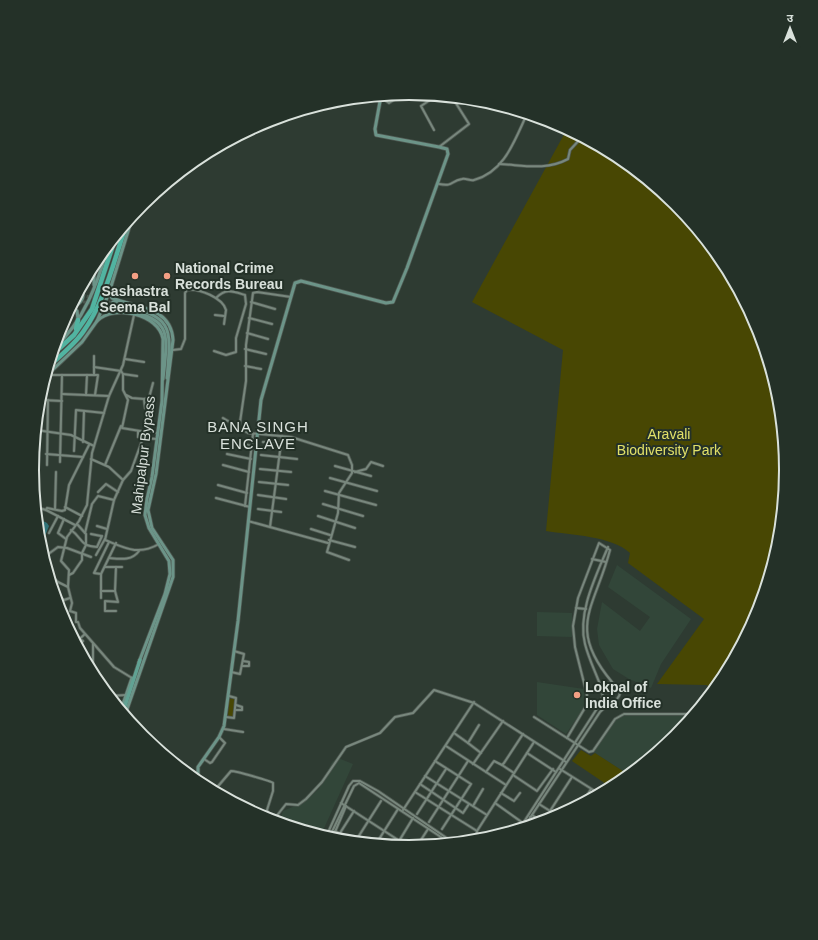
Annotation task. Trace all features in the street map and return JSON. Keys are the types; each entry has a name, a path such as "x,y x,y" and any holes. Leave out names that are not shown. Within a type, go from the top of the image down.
{"highway":[{"path":"57,359 73,344 90,321 99,304 122,236"},
{"path":"60,347 76,332 93,307 112,250"},
{"path":"76,332 78,320"}],"main road":[{"path":"124,706 140,660"}],"street":[{"path":"198,774 198,768 224,729 262,396 295,283 299,280 386,303 393,302 397,295 438,184 448,151 438,147 376,135 375,129 380,101"},
{"path":"429,101 421,106 434,130"},
{"path":"438,147 469,124 456,103"},
{"path":"438,184 449,186 462,179 474,180 489,173 499,164 513,146 525,119"},
{"path":"499,164 550,166 568,159 570,150 578,141"},
{"path":"53,370 82,342 97,321 109,293 129,229"},
{"path":"63,341 78,320 93,289 103,262"},
{"path":"93,277 93,289"},
{"path":"173,350 181,349 185,342 186,291 192,290 216,298 225,307 224,324"},
{"path":"214,351 226,355 236,352 236,338 242,324 246,302 244,294 228,291 222,292 216,298"},
{"path":"239,429 246,381 245,366 247,333 253,293 255,292 291,297"},
{"path":"109,293 110,297 118,302 150,313 166,325 170,342 167,385"},
{"path":"118,302 114,302 111,306 113,310 148,316 157,321 165,331 167,343 162,384"},
{"name":"Mahipalpur Bypass","path":"118,302 152,310 165,319 173,333 173,350 156,474 148,510 150,523 173,560 173,577 127,709"},
{"path":"251,302 276,309"},
{"path":"76,309 78,320"},
{"path":"97,321 104,315 117,310"},
{"name":"Mahipalpur Bypass","path":"117,310 150,321 161,333 163,344 161,373 162,384 158,433 145,515 147,525 169,561 170,577 132,678 123,705"},
{"path":"216,315 225,316"},
{"path":"132,678 114,667 85,634 78,622 76,622 76,613 70,611 72,603 68,587 68,569 60,561 66,539 82,516 87,505 91,458 109,396 121,371 125,358 134,316"},
{"path":"249,318 272,324"},
{"path":"247,333 268,339"},
{"path":"246,349 266,354"},
{"path":"94,356 94,375"},
{"path":"125,358 144,362"},
{"path":"245,366 261,370"},
{"path":"94,367 121,371 123,374 125,395 128,401 121,426 105,465"},
{"path":"123,374 138,376"},
{"path":"60,462 62,375"},
{"path":"86,395 87,375"},
{"path":"52,376 98,376 95,395"},
{"path":"125,395 132,398 149,398 153,383"},
{"path":"62,394 109,396"},
{"path":"121,426 146,432 150,409 145,408 144,399"},
{"path":"47,465 46,432 48,400 62,401"},
{"path":"74,450 76,410 104,414"},
{"path":"83,442 84,411"},
{"path":"223,418 239,429 253,434 282,436 345,453 351,460 353,472"},
{"path":"41,431 75,437 89,445 94,446"},
{"path":"138,431 138,437 157,439"},
{"path":"149,432 158,433"},
{"path":"246,506 253,434"},
{"path":"270,526 282,436"},
{"path":"96,555 105,538 114,500 123,480 131,471 143,438"},
{"path":"235,442 252,446"},
{"path":"263,442 281,443"},
{"path":"46,510 47,508 63,511 69,487 89,445"},
{"path":"46,454 83,457"},
{"path":"227,454 250,459"},
{"path":"261,456 297,459"},
{"path":"91,458 105,465 123,480"},
{"path":"349,560 327,552 330,535 336,521 339,508 339,494 353,472 366,468 371,462 383,466"},
{"path":"223,465 249,472"},
{"path":"335,466 371,476"},
{"path":"260,469 292,472"},
{"path":"55,509 56,472"},
{"path":"330,478 377,491"},
{"path":"259,482 288,486"},
{"path":"98,492 106,484 118,492"},
{"path":"218,485 247,493"},
{"path":"325,490 376,505"},
{"path":"68,575 73,573 81,562 82,553 86,545 85,533 92,502 99,495 114,500"},
{"path":"258,495 286,499"},
{"path":"216,498 250,507"},
{"path":"88,500 92,502"},
{"path":"323,504 363,516"},
{"path":"87,505 91,507"},
{"path":"65,507 82,516"},
{"path":"41,509 76,525 85,533"},
{"path":"258,509 281,512"},
{"path":"49,533 58,516"},
{"path":"318,516 355,528"},
{"path":"64,519 58,533 66,539"},
{"path":"248,521 328,543"},
{"path":"97,526 107,529"},
{"path":"311,529 330,535"},
{"path":"71,530 77,534 80,541 86,545 97,547 102,536"},
{"path":"91,534 102,536 109,542 139,551 149,549 159,543"},
{"path":"329,540 354,547"},
{"path":"101,574 94,573 106,552 109,542"},
{"path":"100,598 101,574 116,544"},
{"path":"567,738 584,712 587,699 573,634 576,608 598,544 608,548"},
{"path":"49,554 57,547 64,547 91,557"},
{"path":"527,820 576,744 603,696 585,645 583,630 586,609 602,561 608,548"},
{"path":"576,744 603,708 612,701 618,699 621,692 619,686 612,682 599,667 589,648 586,635 590,605 610,550 608,548"},
{"path":"109,558 124,559 135,555 139,551"},
{"path":"592,560 606,562"},
{"path":"105,567 122,567"},
{"path":"116,567 115,591 118,602 105,601 105,610 116,611"},
{"path":"56,581 68,587"},
{"path":"101,591 115,591"},
{"path":"62,599 64,600 70,598"},
{"path":"576,608 586,609"},
{"path":"82,642 83,641 80,639 85,634"},
{"path":"93,643 93,662"},
{"path":"231,672 240,674 243,661 244,653 234,651"},
{"path":"242,666 249,666 249,662 243,661"},
{"path":"602,690 605,685 612,682"},
{"path":"277,815 286,804 298,805 306,799 322,782 346,747 380,733 395,717 413,713 434,690 474,702 565,762"},
{"path":"116,696 126,695"},
{"path":"226,717 234,718 236,710 236,698 228,696"},
{"path":"603,696 612,701"},
{"path":"403,810 474,702"},
{"path":"236,705 242,707 242,710 236,710"},
{"path":"534,717 587,752 593,751 615,719 624,714 687,714"},
{"path":"473,764 503,722"},
{"path":"468,743 480,725"},
{"path":"224,729 243,732"},
{"path":"454,733 482,753"},
{"path":"502,765 523,734"},
{"path":"204,759 211,763 220,751 225,743 219,737"},
{"path":"476,834 534,742"},
{"path":"446,746 506,785"},
{"path":"527,753 556,772"},
{"path":"429,822 468,760"},
{"path":"486,772 494,760 538,791 553,769"},
{"path":"435,761 471,784 442,829"},
{"path":"417,814 446,768"},
{"path":"538,803 556,772 560,769"},
{"path":"560,769 592,789 590,793"},
{"path":"218,786 231,771 244,773 256,779 270,780 273,783 273,791 267,810 268,812"},
{"path":"425,776 487,815"},
{"path":"538,803 550,811 572,777"},
{"path":"339,833 335,830 356,782"},
{"path":"356,782 447,838"},
{"path":"329,831 350,784 356,782 378,791 413,818 443,838"},
{"path":"420,784 463,813 469,804"},
{"path":"472,806 484,789"},
{"path":"415,792 477,831"},
{"path":"501,793 514,801 520,793"},
{"path":"358,837 381,801"},
{"path":"341,803 397,839"},
{"path":"494,803 522,822"},
{"path":"334,832 346,806"},
{"path":"379,839 398,809"},
{"path":"340,834 354,811"},
{"path":"525,821 530,815"},
{"path":"530,815 535,818"},
{"path":"530,815 533,818"},
{"path":"400,840 413,818"},
{"path":"420,840 428,828"}],"shaded area":[{"path":"617,565 691,619 661,664 651,688 629,679 613,669 599,645 597,629 602,602 640,631 650,617 608,587"},
{"path":"537,612 572,613 572,637 537,636"},
{"path":"537,682 584,689 585,703 583,709 566,734 537,715"},
{"path":"624,714 687,714 671,732 624,772 593,752 615,719"},
{"path":"338,758 353,764 323,830 281,817 283,811 302,803 319,789 332,762"}],"green space":[{"name":"Aravali Biodiversity Park","path":"564,134 615,162 653,192 671,208 687,226 717,264 741,306 751,328 766,374 776,422 779,470 776,518 772,542 759,589 741,634 710,686 657,684 704,619 628,563 630,553 622,547 591,537 546,531 563,350 472,302"},
{"path":"235,698 233,717 228,718 229,699"},
{"path":"581,750 591,756 595,753 624,772 605,784 572,761"}],"water":[{"path":"42,521 49,526 45,536"}],"tunnel":[{"path":"83,295 117,304"},
{"path":"80,301 116,308"}],"place":[{"name":"Sashastra Seema Bal","path":"135,276"},
{"name":"National Crime Records Bureau","path":"167,276"},
{"name":"Lokpal of India Office","path":"577,695"}],"district":[{"name":"BANA SINGH ENCLAVE","path":"258,436"}]}
